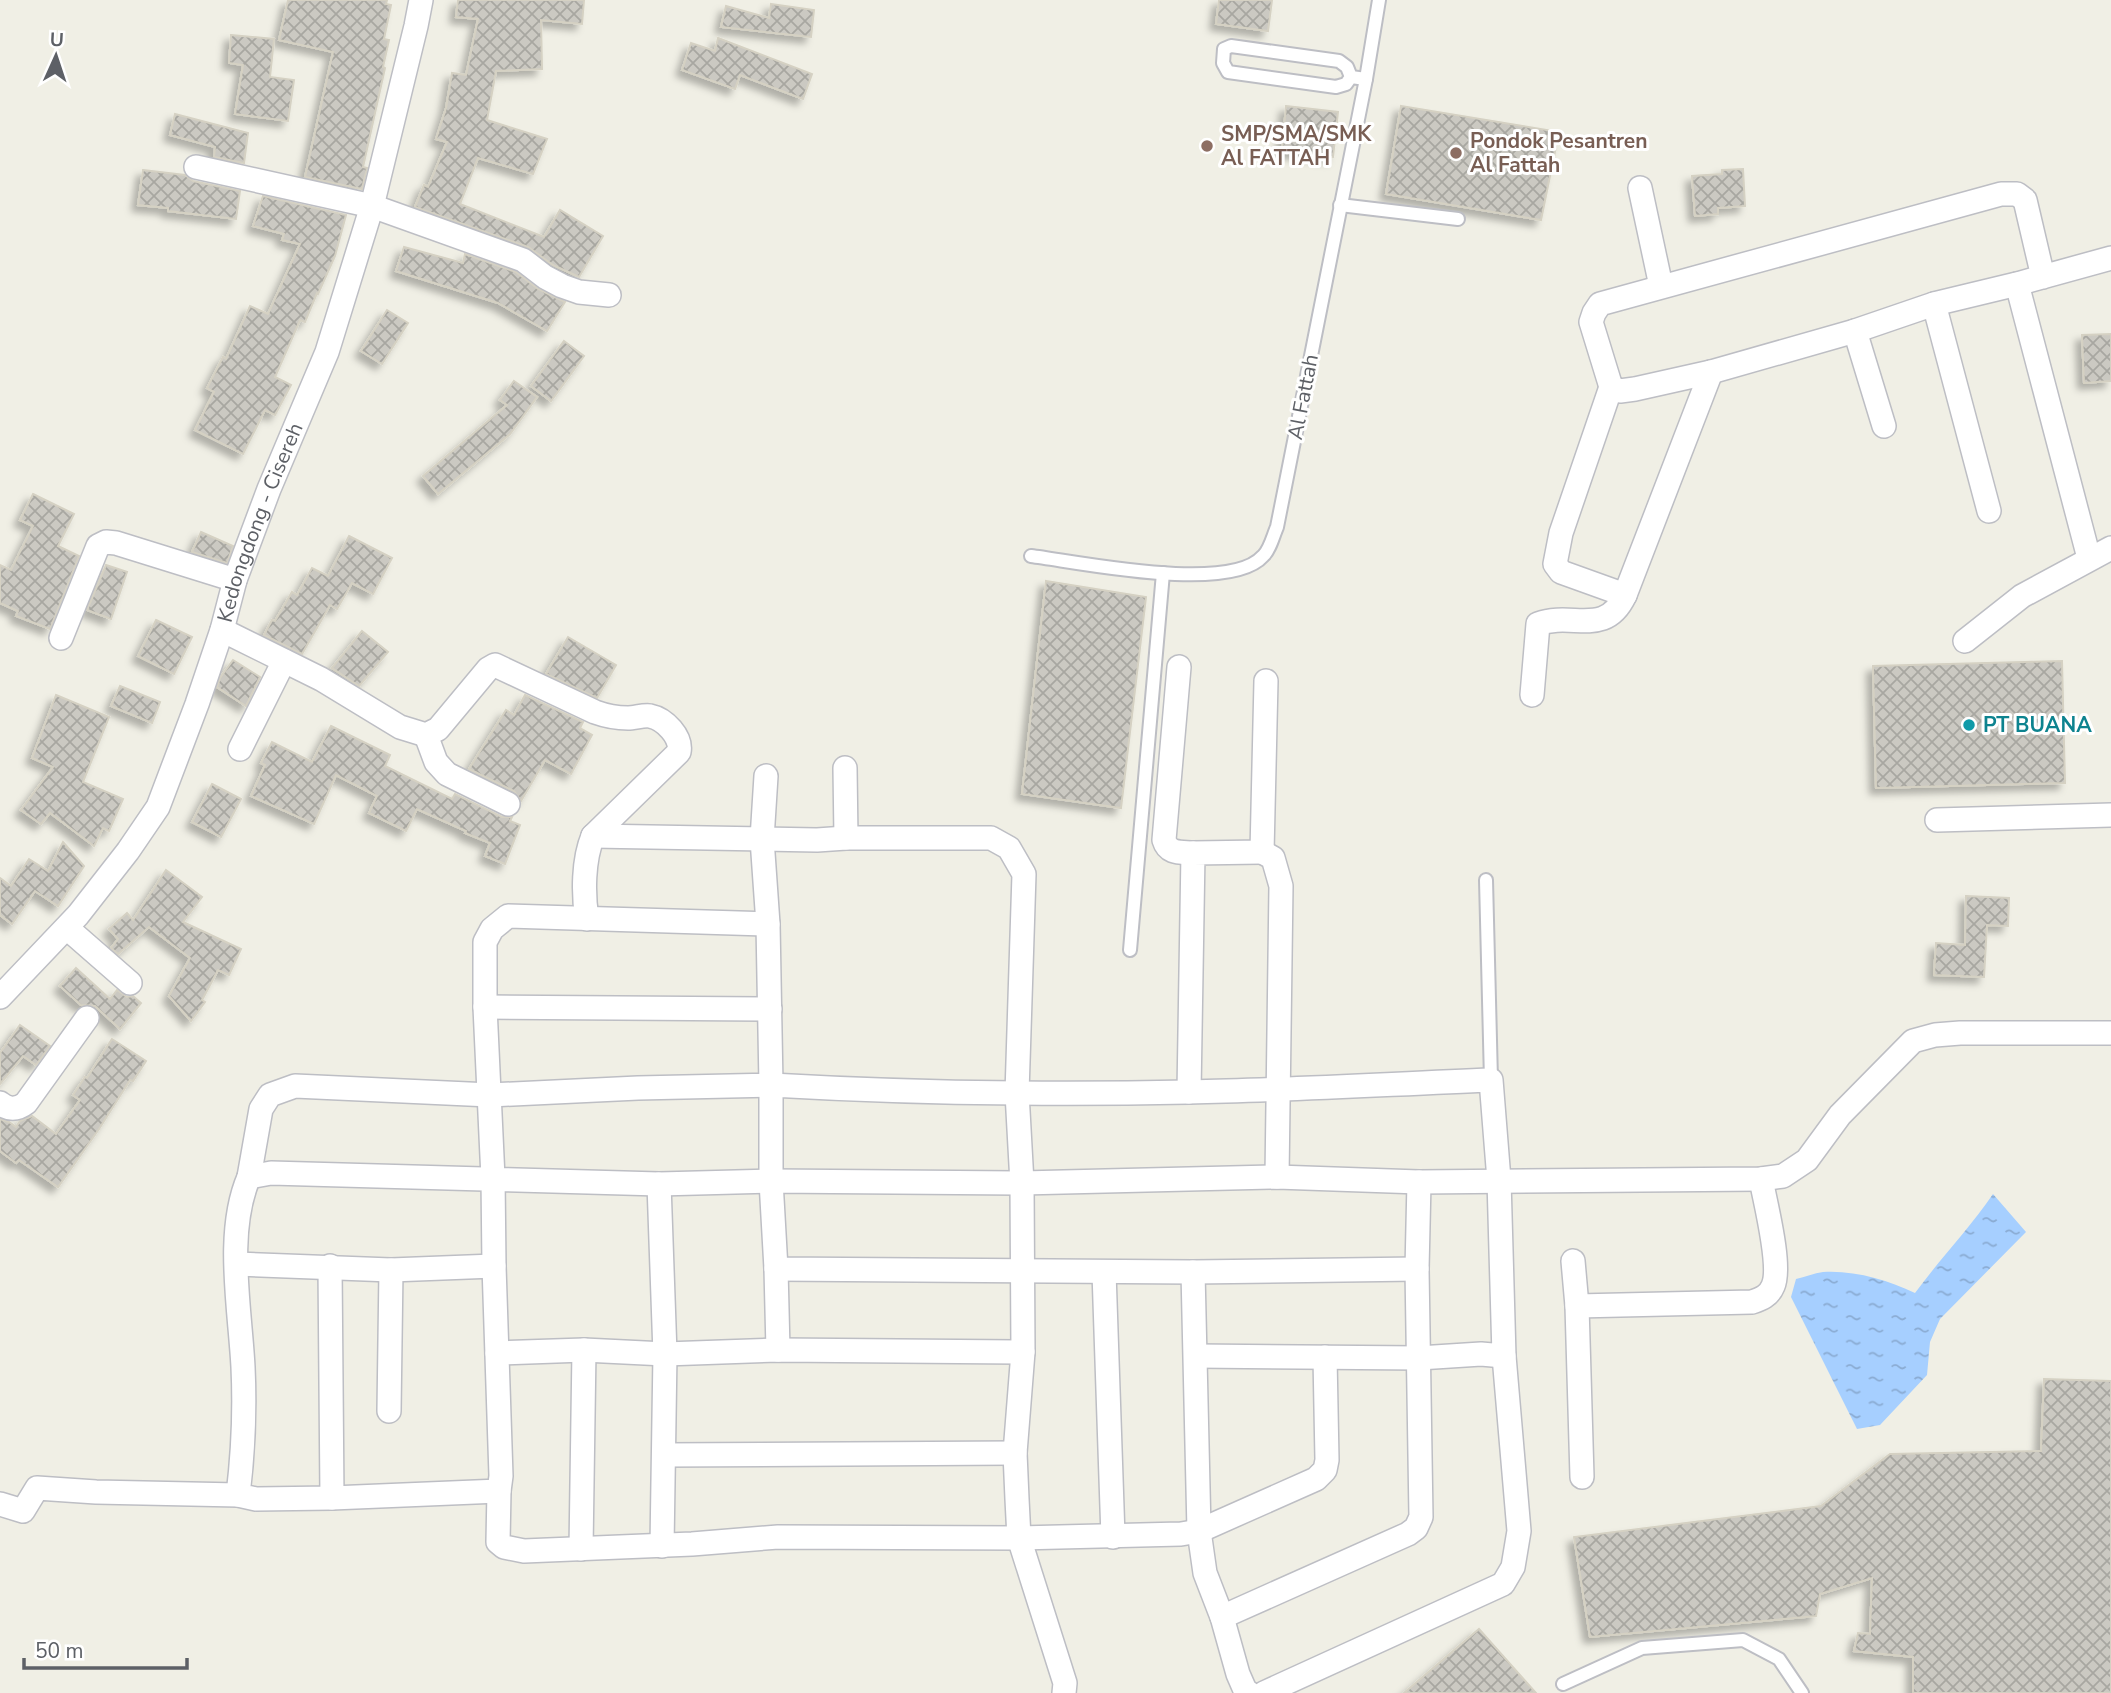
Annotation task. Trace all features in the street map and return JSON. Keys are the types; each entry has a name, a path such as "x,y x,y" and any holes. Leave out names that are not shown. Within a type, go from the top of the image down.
{"street":[{"name":"Kedongdong - Cisereh","path":"0,997 67,928 158,807 222,630 234,580 327,352 372,206 421,0"},
{"path":"196,167 372,206 523,260 562,286 579,292 609,295"},
{"path":"1640,188 1661,286"},
{"path":"1625,596 1561,572 1555,564 1561,533 1611,387 1591,322 1600,304 2001,194 2017,194 2025,200 2043,276"},
{"path":"1611,387 1620,391 1635,389 1711,372 1855,331 1934,303 2111,258"},
{"path":"2017,284 2089,558"},
{"path":"1934,303 1989,511"},
{"path":"1855,331 1884,426"},
{"path":"1532,695 1538,624 1549,620 1601,620 1612,616 1619,607 1711,372"},
{"path":"61,638 98,546 106,542 234,580"},
{"path":"1965,640 2022,596 2111,548"},
{"path":"222,630 321,679 400,727 426,735 438,729 488,668 495,665 609,717 649,716 659,720 677,736 680,742 679,752 593,836 589,846 584,902 587,919"},
{"path":"240,749 285,662"},
{"path":"1179,667 1164,840 1173,851 1262,852 1273,858 1281,886 1277,1177"},
{"path":"1262,852 1266,681"},
{"path":"426,735 436,762 447,774 508,804"},
{"path":"845,768 846,838"},
{"path":"766,776 762,839 768,924 771,1181 778,1350"},
{"path":"1937,820 2111,815"},
{"path":"593,836 817,841 846,838 991,838 1009,848 1024,874 1017,1093 1022,1183 1023,1352 1015,1453 1019,1538 1065,1684 1064,1693"},
{"path":"1189,1092 1193,853"},
{"path":"768,924 508,916 492,929 485,942 501,1476 498,1542 505,1547 524,1551 662,1546 778,1537 1113,1537 1199,1531 1316,1479 1325,1470 1325,1357"},
{"path":"67,928 130,983"},
{"path":"485,1007 770,1009"},
{"path":"0,1103 10,1109 26,1104 87,1018"},
{"path":"249,1177 271,1173 659,1184 771,1181 1022,1183 1277,1177 1419,1182 1761,1179 1783,1176 1807,1160 1840,1115 1913,1041 1935,1035 1960,1033 2111,1033"},
{"path":"238,1495 242,1468 243,1372 236,1239 242,1193 249,1177 261,1109 270,1095 280,1090 295,1086 490,1095 638,1088 771,1086 1017,1093 1189,1092 1491,1080 1499,1180 1504,1356 1519,1531 1514,1567 1503,1584 1264,1693"},
{"path":"1577,1306 1752,1302 1766,1297 1774,1286 1776,1273 1761,1179"},
{"path":"1222,1617 1408,1534 1416,1528 1421,1517 1417,1269 1419,1182"},
{"path":"659,1184 665,1354 662,1546"},
{"path":"1573,1261 1577,1306 1582,1477"},
{"path":"237,1264 391,1270 494,1266"},
{"path":"330,1266 332,1498"},
{"path":"776,1269 1104,1272 1417,1269"},
{"path":"389,1411 391,1270"},
{"path":"1104,1272 1113,1537"},
{"path":"1193,1272 1199,1531 1205,1573 1222,1617 1238,1674 1249,1693"},
{"path":"497,1353 584,1350 665,1354 778,1350 1023,1352"},
{"path":"581,1549 584,1350"},
{"path":"1196,1356 1504,1356"},
{"path":"664,1455 1015,1453"},
{"path":"0,1504 23,1511 37,1488 238,1495 256,1499 499,1491"}],"lane":[{"name":"Al Fattah","path":"1031,556 1203,576 1241,570 1264,556 1277,527 1366,79 1379,0"},
{"path":"1231,46 1339,61 1347,67 1351,78 1346,84 1336,87 1230,73 1224,67 1224,48 1231,46"},
{"path":"1351,78 1366,79"},
{"path":"1340,205 1458,219"},
{"path":"1130,950 1163,573"},
{"path":"1486,880 1491,1080"},
{"path":"1563,1684 1642,1648 1743,1640 1779,1659 1802,1693"}],"water":[{"path":"1993,1194 2026,1232 1940,1319 1930,1342 1927,1375 1880,1425 1857,1429 1791,1297 1796,1279 1823,1272 1859,1274 1915,1293"}],"building":[{"path":"288,0 387,0 386,4 391,5 384,39 389,40 383,67 385,68 363,167 367,168 362,189 305,177 333,52 279,40"},
{"path":"458,0 584,0 582,24 541,20 542,69 496,71 487,120 547,139 533,174 478,158 460,204 544,237 560,210 603,236 579,277 553,265 528,247 415,207 424,185 428,187 447,142 436,139 446,108 452,73 466,75 478,19 456,17"},
{"path":"1219,0 1272,0 1268,31 1216,24"},
{"path":"771,4 814,10 811,37 721,27 726,6 769,18"},
{"path":"231,35 274,39 270,77 294,80 288,121 235,114 243,65 229,63"},
{"path":"718,38 812,74 803,99 740,75 735,89 682,70 691,43 715,51"},
{"path":"1286,106 1338,112 1333,157 1282,151"},
{"path":"1401,106 1559,132 1541,220 1386,194"},
{"path":"175,114 248,133 244,163 214,157 215,147 170,135"},
{"path":"1743,169 1745,206 1718,208 1718,214 1695,216 1692,176"},
{"path":"143,170 185,175 193,181 240,191 236,219 138,205"},
{"path":"263,196 346,215 335,256 305,322 300,320 275,377 291,385 275,415 265,410 243,454 195,430 214,392 207,388 223,357 226,359 250,306 268,314 300,244 282,240 284,234 253,226"},
{"path":"404,247 463,263 465,254 516,272 538,289 565,302 547,331 498,303 396,271"},
{"path":"387,310 408,323 382,364 361,351"},
{"path":"2111,334 2111,381 2084,383 2082,335"},
{"path":"564,341 584,356 551,401 531,386"},
{"path":"514,381 537,397 510,434 438,494 423,476 507,405 500,400"},
{"path":"33,494 74,514 58,546 79,556 50,629 16,616 18,611 0,603 0,565 11,570 33,526 20,520"},
{"path":"201,532 233,546 227,563 192,552"},
{"path":"349,536 392,558 373,594 352,583 337,609 330,605 302,654 264,635 292,592 297,595 312,568 328,576"},
{"path":"106,565 127,572 111,619 87,610"},
{"path":"1046,581 1146,597 1121,808 1022,794"},
{"path":"156,620 192,637 174,674 138,656"},
{"path":"362,631 388,652 359,686 332,668"},
{"path":"568,637 616,665 597,698 546,674"},
{"path":"233,660 260,677 246,706 217,687"},
{"name":"PT BUANA","path":"2062,661 2065,783 1876,788 1873,666"},
{"path":"120,686 160,702 152,723 111,706"},
{"path":"56,695 109,717 83,782 123,799 109,831 103,828 94,846 50,813 41,824 21,810 53,767 32,758"},
{"path":"525,695 583,722 580,728 592,735 571,774 545,760 521,801 514,791 469,769 506,710 514,715"},
{"path":"331,726 390,755 385,766 452,799 455,794 502,817 512,817 510,821 520,825 505,864 485,856 490,843 417,809 406,831 369,813 377,796 336,775 314,824 251,796 265,765 261,763 272,742 312,762"},
{"path":"212,784 241,799 221,837 192,822"},
{"path":"63,842 84,866 58,906 35,891 12,924 0,915 0,878 11,886 29,859 48,871"},
{"path":"166,870 202,897 183,922 241,949 229,975 218,970 202,1000 205,1002 191,1021 169,996 190,958 149,927 118,954 111,948 118,939 109,929 127,913 133,920"},
{"path":"1966,896 2009,898 2008,926 1987,925 1984,977 1934,975 1936,943 1965,945"},
{"path":"76,968 110,999 117,990 127,997 133,996 141,1003 120,1029 95,1006 81,1005 60,986"},
{"path":"20,1025 50,1046 36,1065 23,1056 0,1084 0,1053"},
{"path":"112,1039 146,1061 133,1081 130,1080 58,1187 19,1160 16,1163 0,1151 0,1119 16,1127 20,1121 32,1116 56,1134 80,1100 73,1095"},
{"path":"2044,1379 2111,1381 2111,1693 1913,1693 1913,1657 1854,1651 1858,1633 1870,1634 1872,1578 1820,1594 1816,1616 1590,1637 1574,1537 1821,1506 1890,1454 2041,1451"},
{"path":"1479,1629 1536,1693 1404,1693"}],"place":[{"name":"SMP/SMA/SMK Al FATTAH","path":"1207,146"},
{"name":"Pondok Pesantren Al Fattah","path":"1456,153"},
{"name":"PT BUANA","path":"1969,725"}]}
